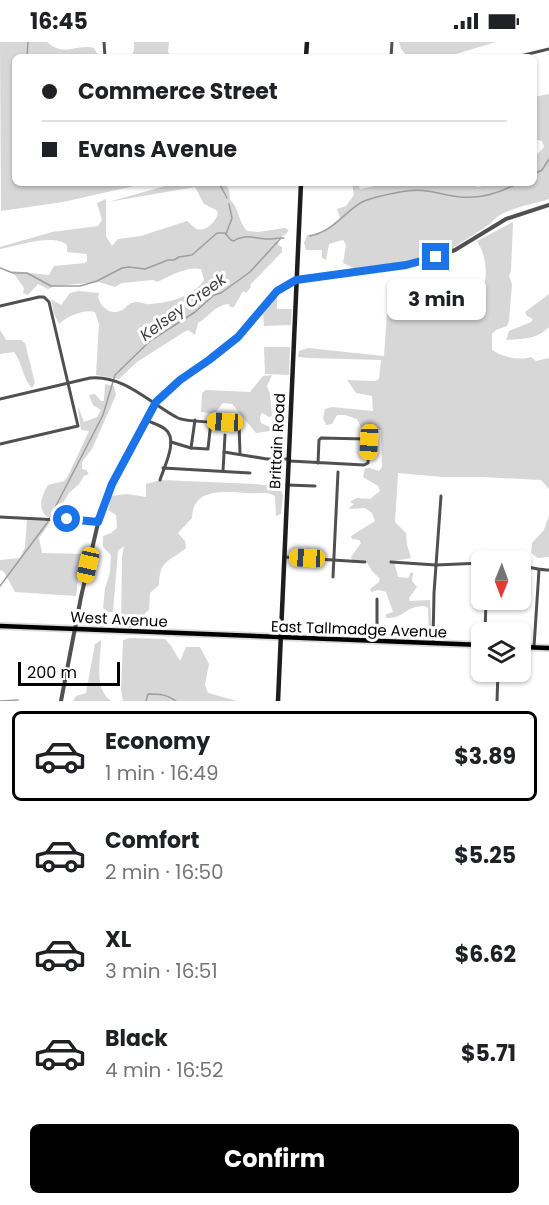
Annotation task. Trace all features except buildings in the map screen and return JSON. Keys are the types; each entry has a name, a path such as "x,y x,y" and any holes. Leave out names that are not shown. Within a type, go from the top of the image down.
{"main road":[{"name":"Brittain Road","path":"278,701 301,186"},
{"name":"West Avenue","path":"0,626 236,637"},
{"name":"East Tallmadge Avenue","path":"236,637 471,645"},
{"path":"534,647 549,648"}],"street":[{"path":"528,54 549,49"},
{"path":"61,701 74,629 98,522 112,484 156,402 180,380 223,350 243,332 277,291 296,280 422,262 455,250 506,219 549,205"},
{"path":"0,306 42,297 47,300 78,426 0,444"},
{"path":"0,399 95,377 108,379 156,402 179,418 239,423 240,454"},
{"path":"146,420 164,428 170,435 171,442 160,480"},
{"path":"191,447 195,420"},
{"path":"171,442 208,449 211,421"},
{"path":"223,471 225,435"},
{"path":"224,452 267,459 318,463 366,465 369,442 366,439 321,438 318,463"},
{"path":"163,468 250,473"},
{"path":"333,577 338,472"},
{"path":"287,485 315,486"},
{"path":"433,643 441,496"},
{"path":"0,516 98,522"},
{"path":"284,557 365,562"},
{"path":"391,562 436,565 471,563"},
{"path":"531,569 549,570"},
{"path":"534,647 539,570"},
{"path":"377,598 377,641"},
{"path":"497,701 498,682"}],"shaded area":[{"path":"0,42 47,42 53,47 65,50 81,47 94,48 97,54 12,54 12,186 134,186 63,202 1,211"},
{"path":"134,42 169,42 169,54 132,54"},
{"path":"399,42 496,42 456,54 405,54"},
{"path":"549,94 549,199 502,214 453,248 425,260 356,269 343,263 346,245 343,240 329,244 326,260 322,258 322,250 306,250 304,243 307,235 321,232 340,218 337,209 346,206 354,195 352,186 358,186 360,189 375,186 537,186 537,154 544,147 542,141 537,140 537,96"},
{"path":"165,186 227,186 230,200 247,231 258,232 285,228 289,230 277,240 278,245 282,247 282,252 250,285 246,293 243,291 234,307 230,307 229,304 216,308 198,323 195,335 188,330 184,332 137,362 119,379 96,375 99,324 95,312 86,311 76,314 59,324 51,299 61,305 70,293 79,291 99,293 98,297 104,308 111,312 120,311 134,302 157,303 188,294 200,286 204,280 201,269 184,270 157,282 153,280 122,283 115,287 99,282 55,286 48,289 38,284 28,295 23,293 24,288 12,271 49,275 54,266 85,263 87,254 67,252 67,245 53,240 35,241 0,249 0,247 52,232 98,226 102,220 97,203 106,199 106,236 112,246 118,239 141,236 187,221 198,229 206,228 215,220 218,213 204,204 195,187 108,202"},
{"path":"513,222 509,276 512,284 509,321 507,326 492,334 492,350 511,358 531,357 536,361 549,358 549,489 541,480 442,477 398,473 395,522 406,533 411,558 394,561 398,577 408,578 411,572 413,573 412,581 417,587 409,598 410,601 430,600 432,631 429,636 428,608 424,606 413,608 397,617 386,618 386,614 393,612 386,592 379,590 371,592 370,589 380,579 366,561 352,560 351,557 361,543 359,540 352,539 351,536 375,521 372,513 365,508 348,509 354,504 351,501 357,498 370,499 380,491 378,486 363,477 365,468 379,471 382,467 381,430 362,429 357,419 345,415 337,415 332,424 326,425 323,418 325,409 332,407 373,411 372,396 356,393 347,380 375,381 379,379 381,360 298,357 299,351 308,348 384,356 387,314 430,317 446,312 459,301 483,298 485,262 477,241"},
{"path":"549,294 549,327 535,336 506,340 509,331 531,322 533,319 525,312"},
{"path":"277,295 277,309 292,309 291,325 264,326 263,314"},
{"path":"0,330 6,340 21,340 25,343 35,383 32,388 14,352 0,354"},
{"path":"264,347 290,347 289,375 265,374"},
{"path":"272,375 267,386 272,416 269,417 262,413 260,417 261,423 270,427 270,431 256,433 232,404 223,403 214,414 201,412 202,393 206,390 250,392 263,376"},
{"path":"105,384 114,386 116,395 92,449 82,462 82,469 89,474 84,476 69,493 57,513 47,517 41,506 42,497 48,485 64,481 68,476 89,431 81,430 78,409 84,422 97,417 101,410 93,405 89,395 95,394 101,401 104,401"},
{"path":"160,480 279,487 283,495 281,514 276,516 275,496 269,494 220,492 204,496 194,508 192,518 178,533 185,541 186,548 166,562 161,570 159,585 150,593 149,610 145,613 143,627 124,627 121,625 124,546 118,551 113,612 107,612 103,608 111,555 103,547 103,536 117,528 116,515 108,510 111,496 127,494 146,497 146,484"},
{"path":"549,515 549,557 538,558 531,553 532,543 544,530"},
{"path":"27,520 51,521 39,538 42,553 81,554 76,596 15,592 4,572 0,570 0,560 20,558 25,547"},
{"path":"130,638 165,639 180,661 186,647 200,647 209,664 205,685 208,693 237,701 123,701 121,690 123,640"},
{"path":"101,640 100,681 105,695 111,701 73,701 76,696 86,693 95,644"}],"waterway":[{"path":"27,54 28,42"},
{"name":"Kelsey Creek","path":"537,172 542,170 549,159"},
{"path":"221,186 227,198"},
{"name":"Kelsey Creek","path":"310,236 326,230 357,205 377,197 417,190 475,197 512,186"},
{"path":"226,234 232,218 229,204"},
{"path":"0,268 13,273 27,273 51,286 80,286 97,281 122,268 145,269 168,260 192,255 217,233 225,233 234,241 246,237 284,238"},
{"name":"Kelsey Creek","path":"0,586 47,523 103,415 115,375 150,341 250,272 281,238"},
{"path":"146,701 148,694 163,695 176,701"},
{"path":"0,701 18,700"}],"route":[{"path":"67,519 98,522 112,484 156,402 171,387 238,337 281,287 296,280 406,265 436,257"}]}
